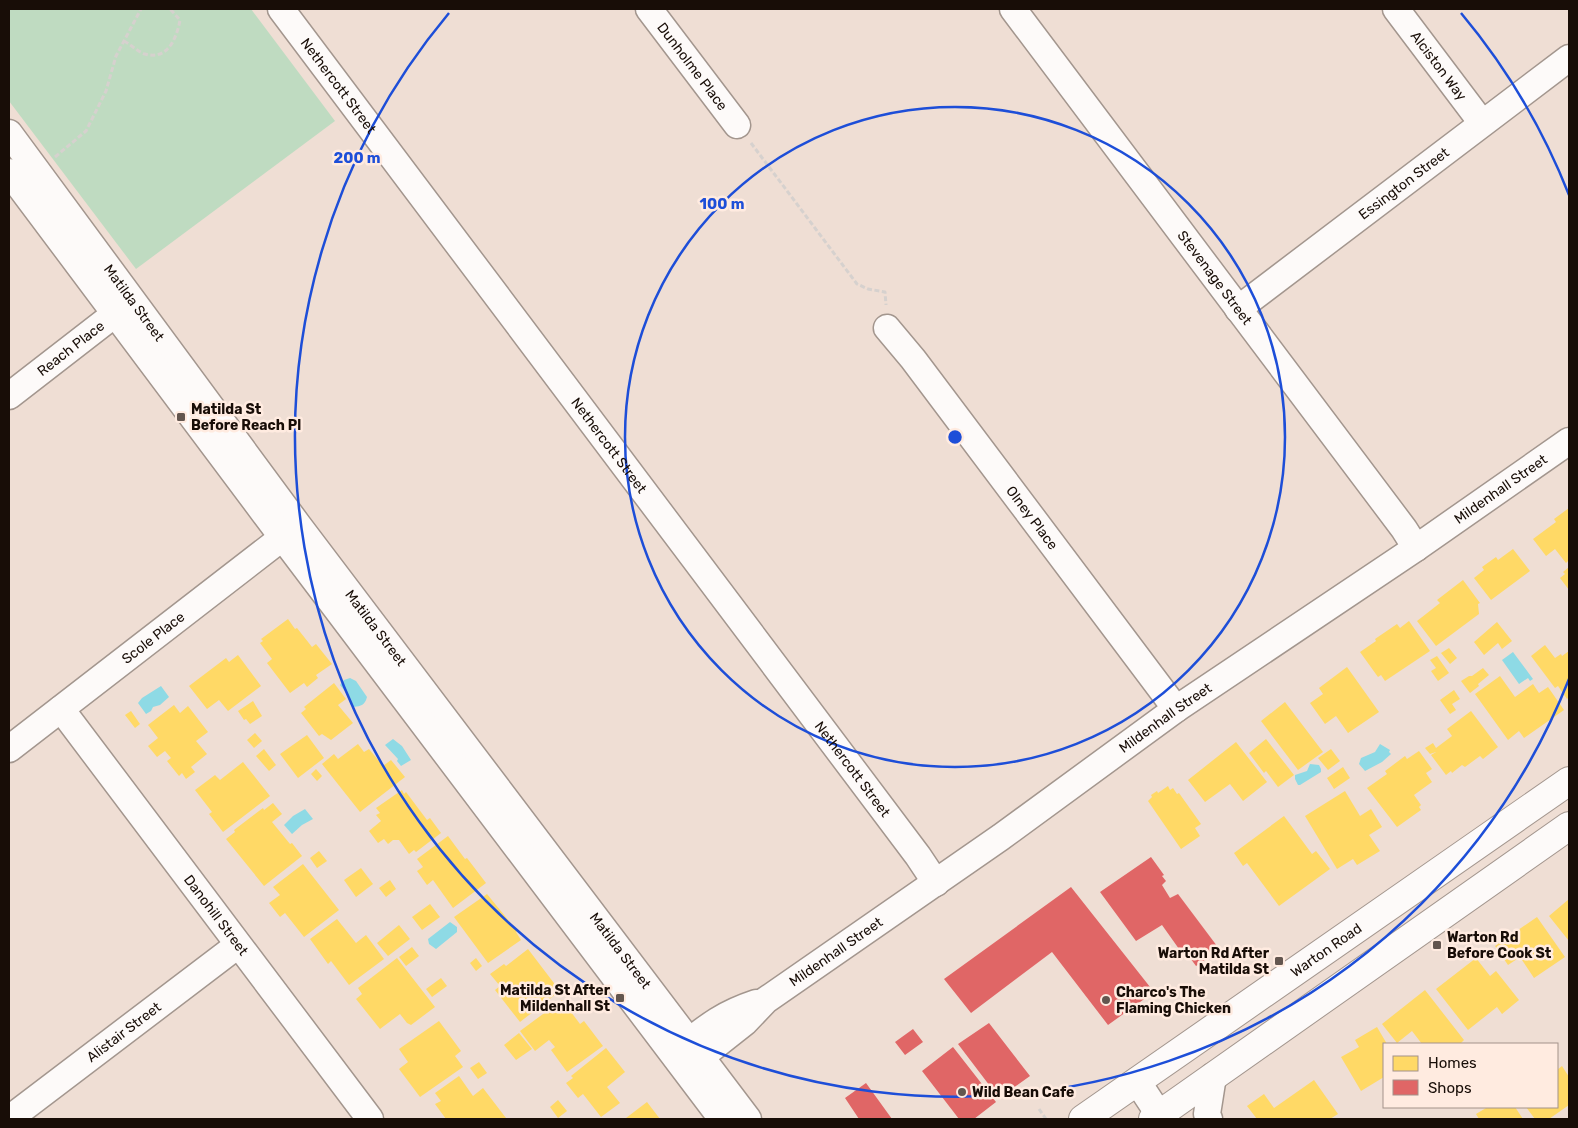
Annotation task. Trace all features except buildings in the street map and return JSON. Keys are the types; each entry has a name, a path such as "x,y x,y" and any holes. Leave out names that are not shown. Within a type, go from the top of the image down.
{"main road":[{"name":"Warton Road","path":"1093,1116 1137,1081 1569,781"},
{"path":"1158,1118 1246,1052 1569,826"},
{"path":"1222,1022 1246,1052"}],"street":[{"name":"Nethercott Street","path":"281,9 918,856 936,883"},
{"name":"Dunholme Place","path":"649,9 737,125"},
{"name":"Stevenage Street","path":"1013,9 1404,529 1416,548"},
{"name":"Alciston Way","path":"1396,9 1482,124"},
{"name":"Essington Street","path":"1238,309 1569,58"},
{"name":"Matilda Street","path":"9,133 123,308"},
{"name":"Matilda Street","path":"9,172 123,308 290,532 687,1055 748,1119"},
{"name":"Reach Place","path":"9,396 123,308"},
{"name":"Olney Place","path":"887,328 913,359 1176,709"},
{"name":"Mildenhall Street","path":"687,1055 721,1017 766,1000 1001,838 1176,709 1416,548 1569,441"},
{"name":"Scole Place","path":"9,749 290,532"},
{"name":"Danohill Street","path":"61,710 370,1119"},
{"name":"Alistair Street","path":"9,1119 238,945"},
{"name":"Matilda Street","path":"687,1055 722,1119"},
{"path":"1209,1119 1207,1114 1214,1076"},
{"path":"1137,1081 1158,1118"}],"path":[{"path":"49,162 86,131 106,91 116,56 141,9"},
{"path":"124,40 145,54 157,54 170,48 177,34 180,20 170,9"},
{"path":"737,125 857,284 868,290 885,292 887,328"},
{"path":"1039,1109 1046,1119"}],"green space":[{"path":"9,9 251,9 335,121 136,269 9,101"}],"water":[{"path":"1513,652 1533,679 1530,681 1528,678 1519,684 1502,660"},
{"path":"350,678 356,681 367,697 361,706 354,707 350,704 349,696 340,685 344,680"},
{"path":"161,686 169,697 146,714 138,703 142,698"},
{"path":"393,739 402,746 411,760 401,766 397,761 398,759 385,745"},
{"path":"1380,744 1390,750 1391,754 1382,762 1365,771 1359,764 1361,758 1375,752"},
{"path":"1310,764 1319,765 1321,772 1298,785 1295,775 1307,771"},
{"path":"305,809 313,819 302,825 292,834 284,825 293,816"},
{"path":"450,922 457,927 457,932 436,949 429,944 428,939"}],"place":[{"name":"Matilda St Before Reach Pl","path":"181,417"},
{"name":"Warton Rd Before Cook St","path":"1437,945"},
{"name":"Warton Rd After Matilda St","path":"1279,961"},
{"name":"Matilda St After Mildenhall St","path":"620,998"},
{"name":"Charco's The Flaming Chicken","path":"1106,1000"},
{"name":"Wild Bean Cafe","path":"962,1092"}]}
